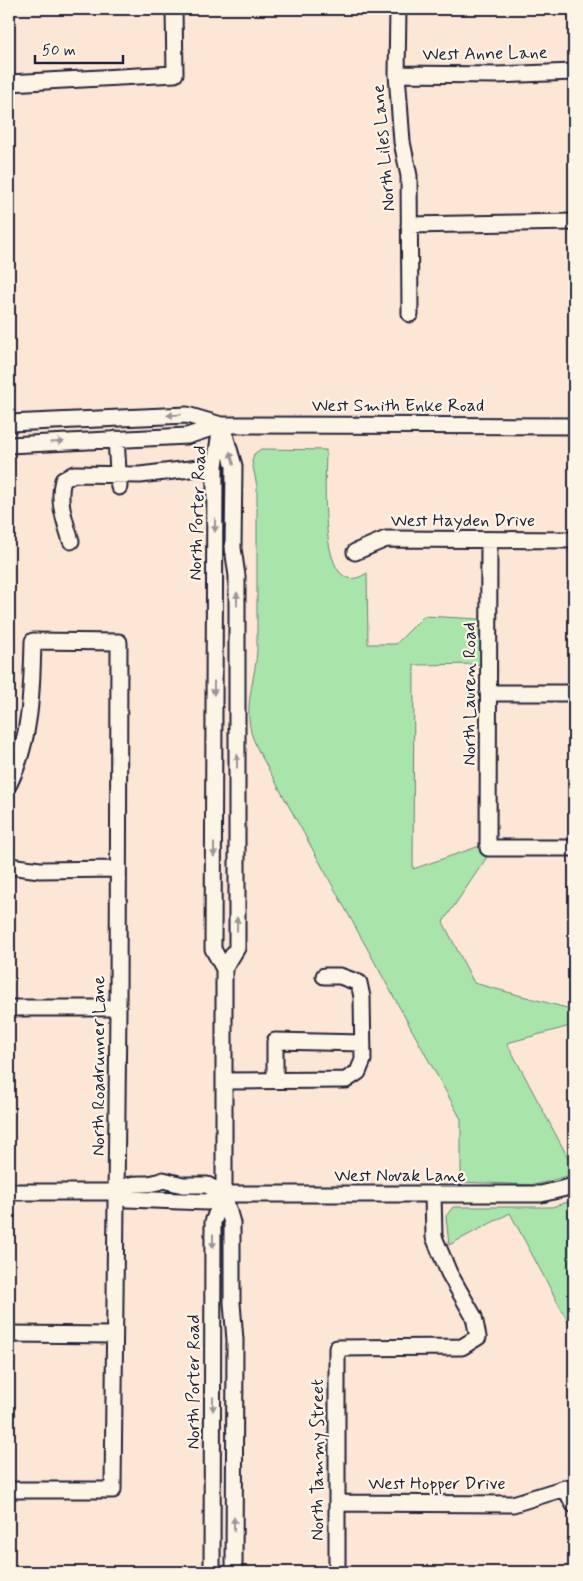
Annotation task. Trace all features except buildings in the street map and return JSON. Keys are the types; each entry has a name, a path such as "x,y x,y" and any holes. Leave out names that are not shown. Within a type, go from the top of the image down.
{"street":[{"path":"9,82 175,74 174,9"},
{"name":"North Liles Lane","path":"398,9 397,74 402,142 409,176 410,314"},
{"name":"West Anne Lane","path":"397,74 497,75 574,72"},
{"path":"409,225 574,222"},
{"name":"West Smith Enke Road","path":"9,423 187,414 221,425 574,426"},
{"name":"West Smith Enke Road","path":"9,445 187,436 221,425"},
{"name":"North Porter Road","path":"221,425 215,466 213,948 224,969 224,1194 232,1223 232,1303 235,1340 234,1572"},
{"name":"North Porter Road","path":"221,425 234,466 233,548 237,576 236,948 224,969"},
{"path":"116,439 118,482"},
{"path":"71,541 61,506 60,492 64,480 74,474 118,482 215,466"},
{"name":"West Hayden Drive","path":"355,552 386,539 574,540"},
{"name":"North Lauren Road","path":"490,540 488,848 574,848"},
{"name":"North Roadrunner Lane","path":"9,784 25,737 32,694 33,641 118,642 118,1008 114,1490 9,1490"},
{"path":"488,693 574,693"},
{"path":"9,866 40,870 118,869"},
{"path":"224,1081 346,1080 358,1072 363,1060 362,997 359,983 340,976 324,976"},
{"path":"9,1008 118,1008"},
{"path":"275,1080 275,1041 362,1043"},
{"path":"9,1192 116,1192 127,1184 154,1184 163,1180 183,1185 207,1185 224,1194"},
{"name":"West Novak Lane","path":"224,1194 541,1194 574,1186"},
{"path":"116,1192 127,1200 163,1202 207,1202 224,1194"},
{"name":"North Porter Road","path":"212,1572 213,1222 224,1194"},
{"name":"North Tammy Street","path":"337,1572 337,1348 462,1347 478,1337 474,1317 449,1273 434,1238 433,1194"},
{"path":"9,1334 114,1335"},
{"name":"West Hopper Drive","path":"337,1502 513,1504 565,1488 574,1505"}],"green space":[{"path":"261,449 326,450 327,533 332,555 339,571 351,578 367,573 368,644 396,644 424,616 479,619 481,664 414,665 413,869 480,846 487,857 443,922 474,983 574,1010 574,1025 507,1043 574,1169 574,1174 535,1185 461,1182 461,1119 258,750 251,733 249,708 257,650 257,486 252,462 254,454"},
{"path":"574,1200 574,1333 510,1213 449,1245 446,1216 453,1207 552,1207"}]}
